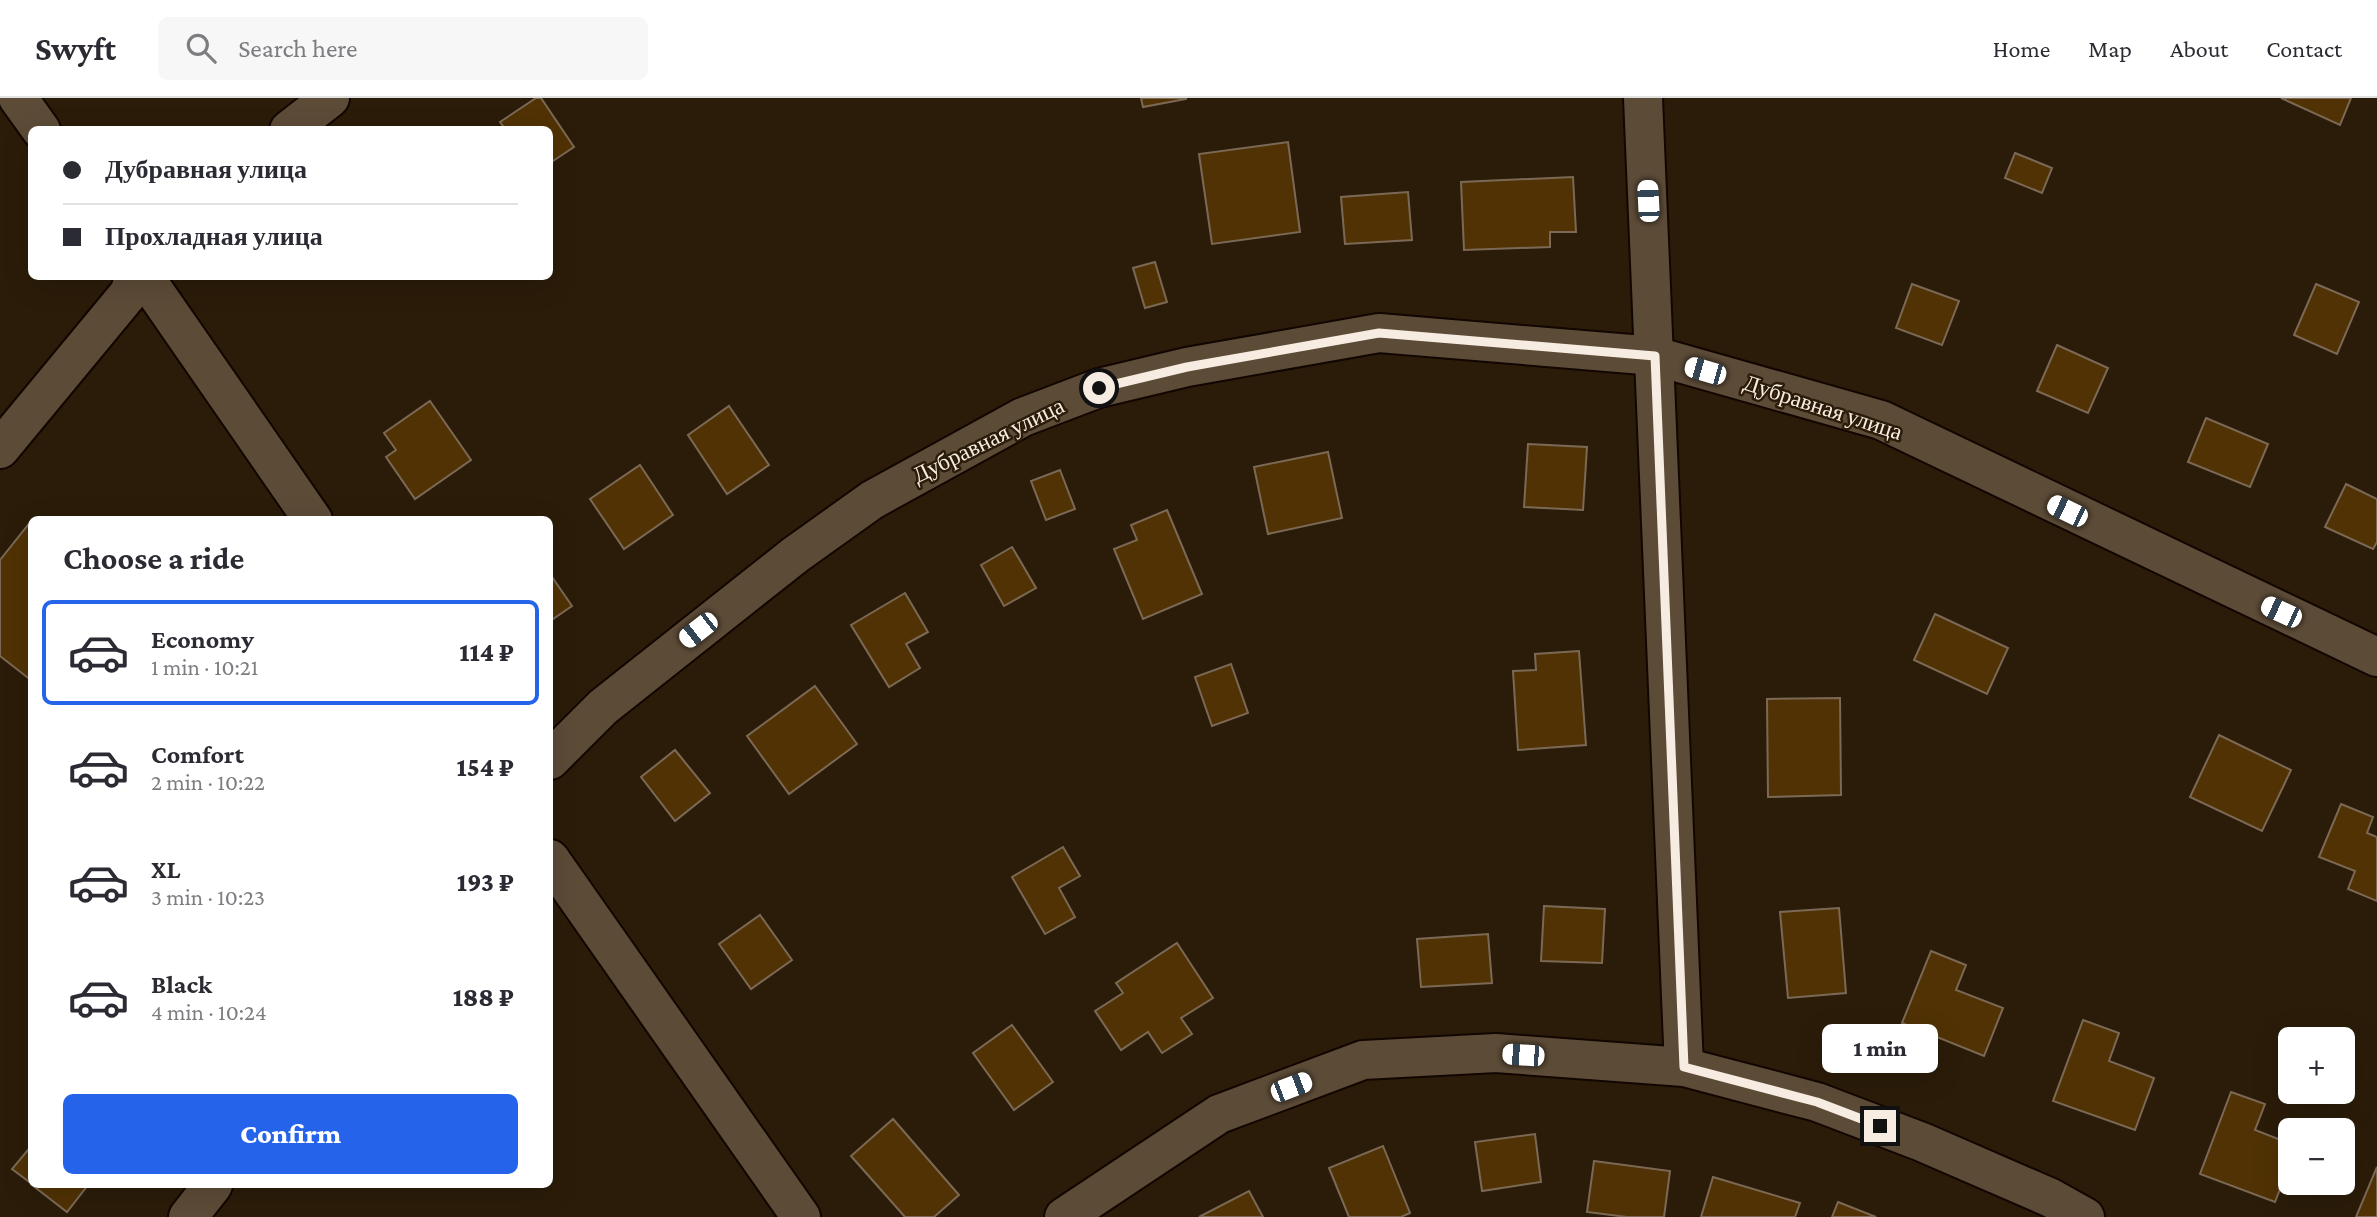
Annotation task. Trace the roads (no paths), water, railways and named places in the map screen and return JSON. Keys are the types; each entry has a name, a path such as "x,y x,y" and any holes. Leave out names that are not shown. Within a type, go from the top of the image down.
{"street":[{"path":"18,98 38,126"},
{"path":"294,126 330,98"},
{"path":"1643,98 1684,1067"},
{"path":"0,449 129,293 134,280"},
{"path":"147,280 310,516"},
{"name":"Дубравная улица","path":"553,757 603,707 795,555 872,500 1024,417 1099,388 1187,367 1379,333 1655,356 1881,420 2377,657"},
{"path":"553,863 802,1217"},
{"path":"1064,1217 1219,1114 1363,1060 1496,1053 1684,1067 1817,1102 1922,1142 2051,1198 2085,1217"},
{"path":"188,1217 211,1188"}]}
